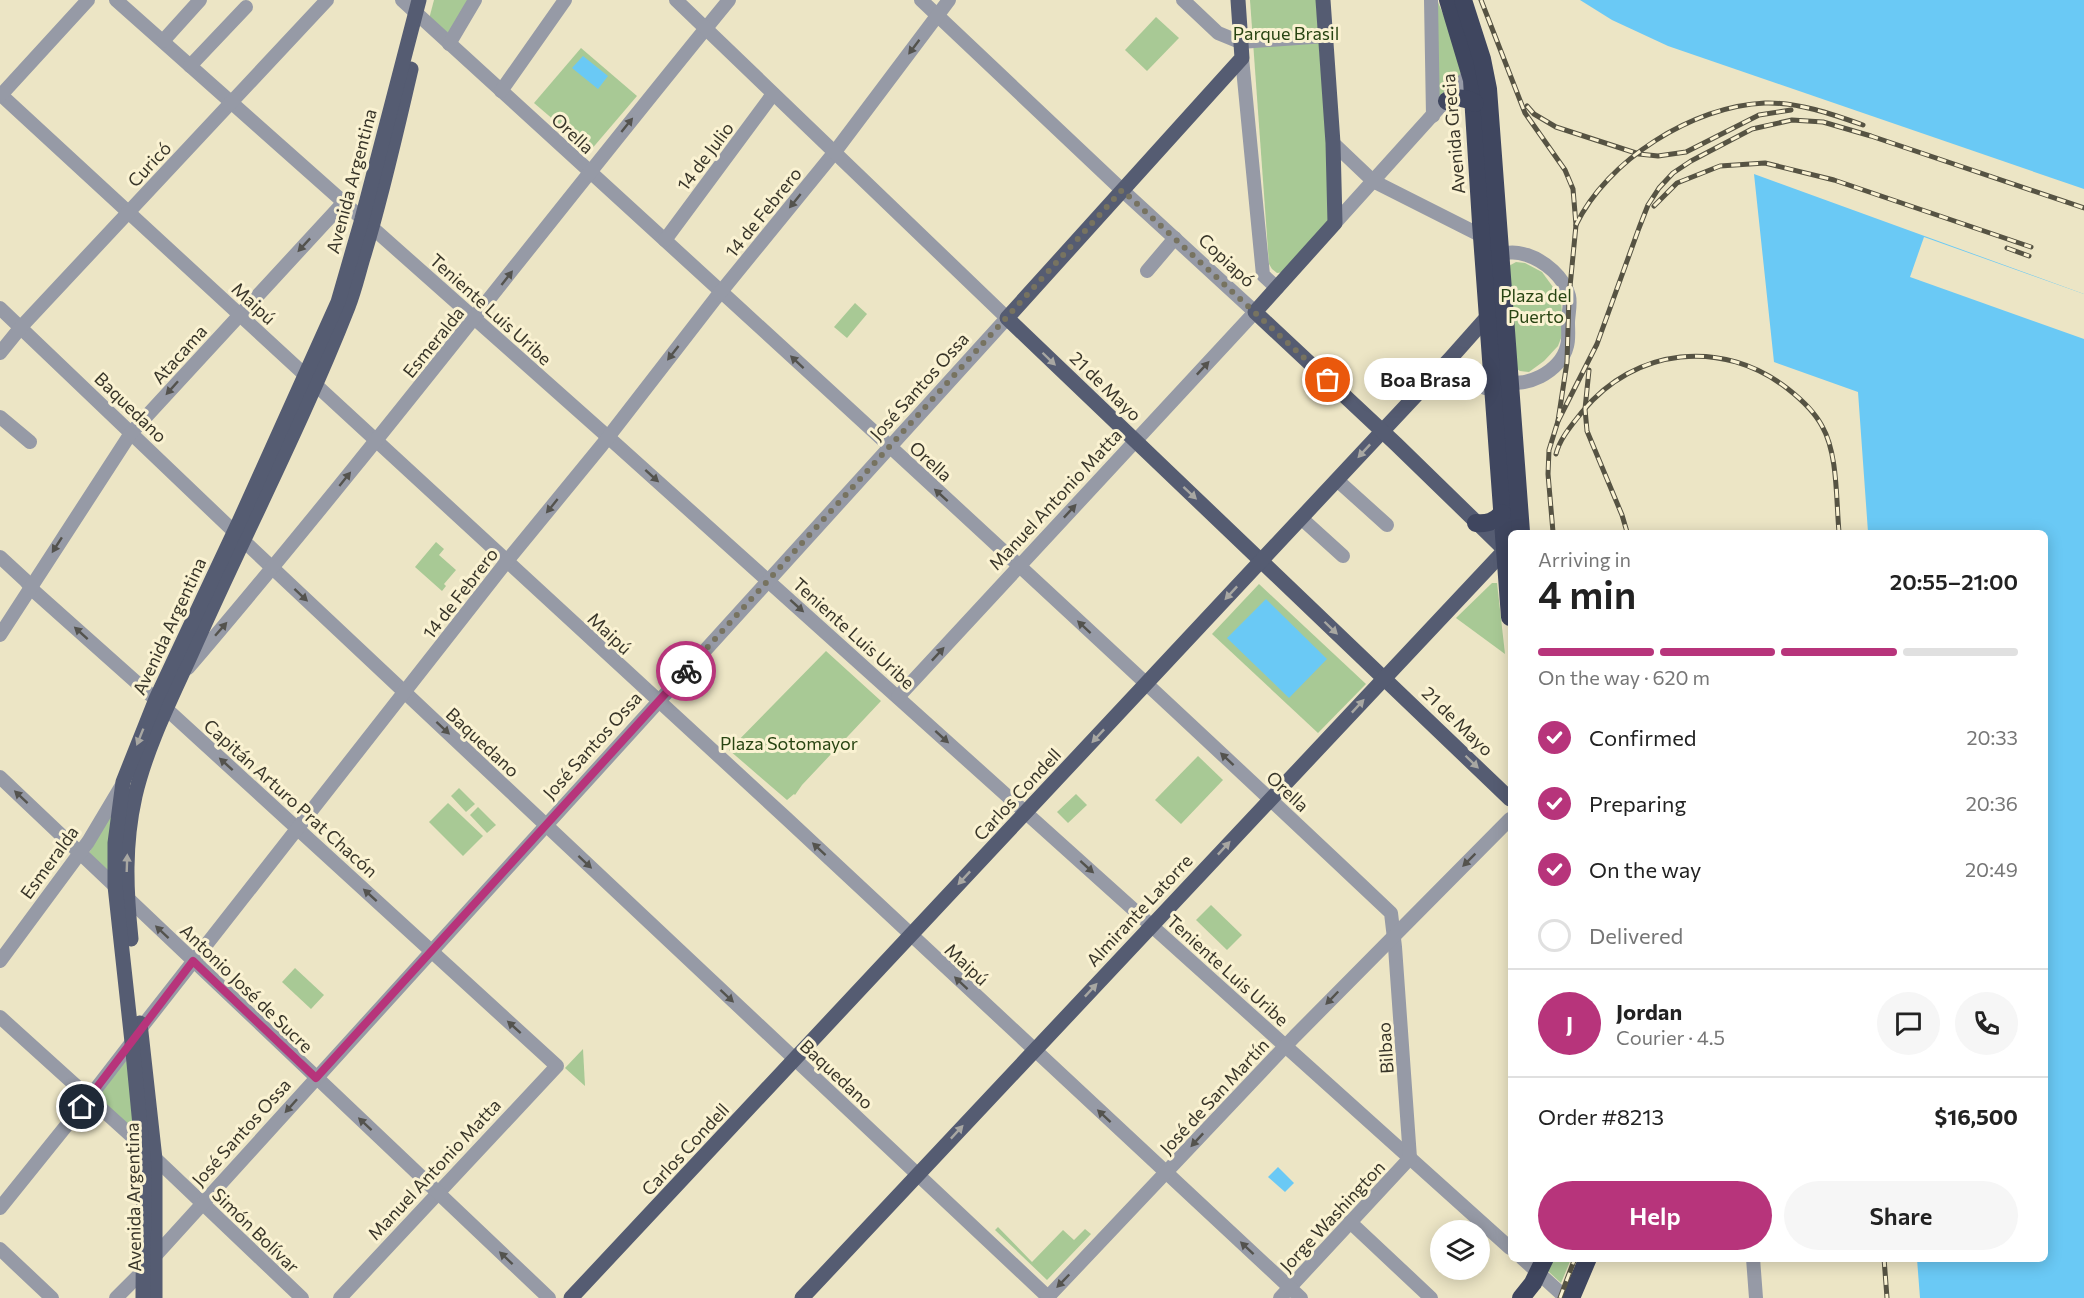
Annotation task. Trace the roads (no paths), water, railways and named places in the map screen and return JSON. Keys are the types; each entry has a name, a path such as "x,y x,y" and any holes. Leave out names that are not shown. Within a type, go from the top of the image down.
{"highway":[{"name":"Avenida Grecia","path":"1448,0 1488,89 1500,254 1498,384 1502,513 1508,546"},
{"name":"Avenida Grecia","path":"1463,0 1477,66 1475,104 1489,315 1521,530"},
{"path":"1447,100 1462,98 1475,104"},
{"path":"1476,523 1490,522 1502,513"},
{"path":"1571,1298 1586,1262"},
{"path":"1521,1298 1544,1271"}],"main road":[{"name":"Avenida Argentina","path":"143,1298 142,1146 115,886 115,843 123,782 310,380 349,305 420,11 429,0"},
{"path":"1238,0 1242,58"},
{"path":"1323,0 1333,143 1335,223"},
{"name":"José Santos Ossa","path":"1007,318 1242,58"},
{"name":"Manuel Antonio Matta","path":"1255,312 1335,223"},
{"name":"Copiapó","path":"1255,312 1476,523 1508,550"},
{"name":"Carlos Condell","path":"572,1298 1489,315"},
{"name":"21 de Mayo","path":"1007,318 1508,797"},
{"name":"Avenida Argentina","path":"155,1298 155,1159 126,886 128,837 135,797 161,704 182,674 239,536"},
{"name":"Almirante Latorre","path":"802,1298 1384,678 1508,552"}],"street":[{"path":"0,95 88,0"},
{"name":"Teniente Luis Uribe","path":"116,0 608,437 1508,1246"},
{"path":"163,41 200,0"},
{"name":"Curicó","path":"0,353 21,327 327,0"},
{"name":"Orella","path":"402,0 420,11 449,44 721,291 1270,799 1391,913 1394,934"},
{"path":"449,44 475,0"},
{"path":"501,91 565,0"},
{"name":"21 de Mayo","path":"676,0 1007,318"},
{"name":"Esmeralda","path":"182,674 273,568 729,0"},
{"name":"Copiapó","path":"921,0 1255,312"},
{"name":"14 de Febrero","path":"0,1208 507,561 608,437 721,291 834,153 949,0"},
{"path":"1183,0 1218,33 1240,42 1326,36"},
{"name":"Avenida Grecia","path":"1431,0 1432,116"},
{"path":"190,66 246,7"},
{"path":"1242,58 1263,275 1277,288"},
{"name":"Manuel Antonio Matta","path":"1335,223 1477,66"},
{"name":"14 de Julio","path":"665,240 774,94"},
{"name":"Maipú","path":"0,95 786,818 910,936 1167,1173 1285,1293 1300,1298"},
{"path":"1333,143 1373,182 1482,236"},
{"name":"Atacama","path":"0,635 131,433 344,202"},
{"path":"1147,271 1175,238"},
{"path":"1449,360 1485,388 1537,379 1563,356 1567,346 1569,297 1556,273 1540,261 1520,253 1509,252 1500,254 1485,267"},
{"name":"Baquedano","path":"0,308 1048,1298"},
{"name":"Manuel Antonio Matta","path":"898,697 1255,312"},
{"name":"José Santos Ossa","path":"116,1298 144,1270 202,1203 1007,318"},
{"path":"0,417 30,442"},
{"path":"1337,480 1387,525"},
{"path":"1301,518 1343,556"},
{"name":"Capitán Arturo Prat Chacón","path":"0,557 557,1066"},
{"name":"Antonio José de Sucre","path":"0,777 549,1298"},
{"name":"Esmeralda","path":"0,961 80,853 123,782"},
{"name":"José de San Martín","path":"1048,1298 1285,1046 1508,821"},
{"name":"Bilbao","path":"1394,934 1410,1158"},
{"name":"Simón Bolívar","path":"0,1017 142,1146 302,1298"},
{"name":"Manuel Antonio Matta","path":"340,1298 557,1066"},
{"name":"Jorge Washington","path":"1285,1293 1410,1158"},
{"path":"1350,1222 1431,1298"},
{"path":"0,1249 52,1298"},
{"path":"1529,1262 1544,1271 1566,1298"},
{"path":"1753,1262 1756,1298"}],"water":[{"path":"1580,0 2084,0 2084,189 1668,46 1612,20"},
{"path":"583,56 608,76 598,89 572,68"},
{"path":"1754,174 2084,294 2084,1298 1920,1298 1917,1262 2048,1262 2048,530 1868,530 1858,392 1774,362"},
{"path":"1266,599 1327,659 1289,698 1227,638"},
{"path":"1278,1167 1294,1183 1285,1192 1268,1177"}],"railway":[{"path":"1481,0 1525,113 1565,170 1573,189 1576,225 1569,297 1567,362 1558,421 1549,450 1548,474 1553,530"},
{"path":"1576,225 1590,201 1608,179 1630,159 1655,141 1709,114 1737,106 1777,103 1815,110 1863,125"},
{"path":"1527,106 1534,114 1556,127 1639,154 1658,156 1686,152 1759,115 1791,110"},
{"path":"1558,421 1597,344 1648,205 1659,188 1673,173 1691,161 1752,129 1792,120 1823,122 2084,208"},
{"path":"1654,206 1677,183 1720,166 1765,163 1834,180 2031,247"},
{"path":"2007,248 2029,256"},
{"path":"1556,454 1563,437 1582,412 1603,390 1627,374 1653,363 1681,357 1708,357 1736,362 1763,373 1788,389 1807,406 1819,421 1827,437 1834,463 1839,530"},
{"path":"1589,370 1585,409 1587,431 1626,530"},
{"path":"1560,1298 1574,1262"},
{"path":"1884,1262 1887,1298"}],"place":[{"name":"Boa Brasa","path":"1328,380"}],"park label":[{"name":"Parque Brasil","path":"1286,33"},
{"name":"Plaza del Puerto","path":"1536,305"},
{"name":"Plaza Sotomayor","path":"789,743"}]}
